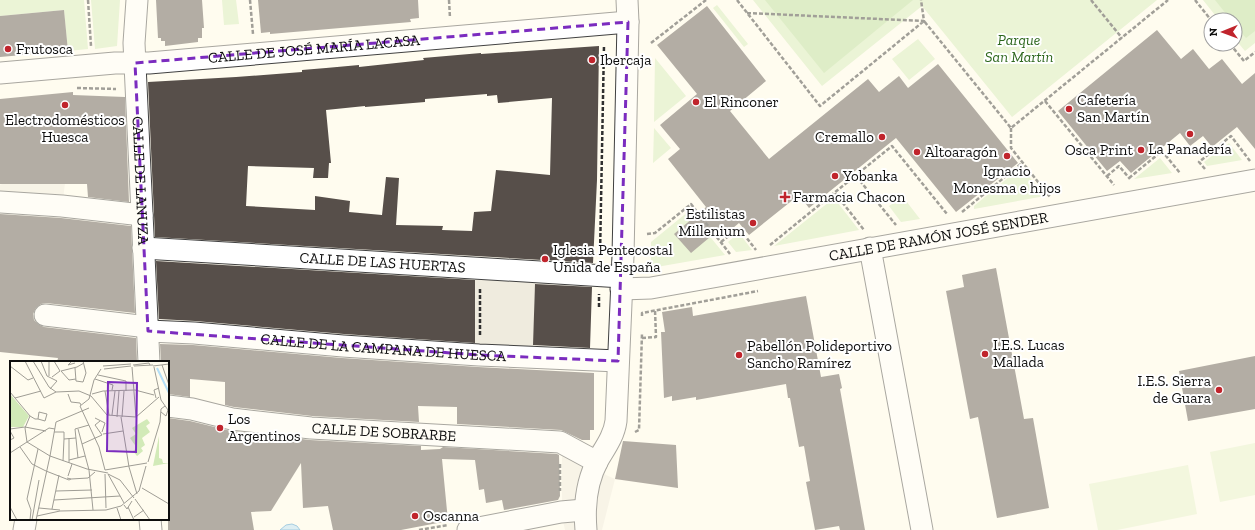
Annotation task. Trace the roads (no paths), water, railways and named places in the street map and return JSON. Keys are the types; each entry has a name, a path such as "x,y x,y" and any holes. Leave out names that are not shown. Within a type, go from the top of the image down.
{"street":[{"name":"CALLE DE LANUZA","path":"137,0 134,43 149,361"},
{"path":"468,530 560,512 585,520 588,484 597,462 620,434 615,429 622,283 628,22 627,0"},
{"name":"CALLE DE JOSÉ MARÍA LACASA","path":"0,73 628,22"},
{"name":"CALLE DE RAMÓN JOSÉ SENDER","path":"622,283 651,288 868,240 1253,170"},
{"path":"0,202 62,206 142,215"},
{"path":"868,240 922,530"},
{"name":"CALLE DE LAS HUERTAS","path":"143,248 600,276 622,283"},
{"name":"CALLE DE LA CAMPANA DE HUESCA","path":"45,316 194,334 343,346 479,355 618,361"},
{"name":"CALLE DE SOBRARBE","path":"169,406 192,409 232,419 311,428 560,442 597,462"},
{"path":"24,530 26,520"},
{"path":"150,520 151,530"}],"water":[{"path":"292,524 297,526 300,530 280,530 286,525"}],"place":[{"name":"Frutosca","path":"8,49"},
{"name":"Ibercaja","path":"592,60"},
{"name":"El Rinconer","path":"696,102"},
{"name":"Electrodomésticos Huesca","path":"65,105"},
{"name":"Cafetería San Martín","path":"1069,109"},
{"name":"La Panadería","path":"1190,134"},
{"name":"Cremallo","path":"882,137"},
{"name":"Osca Print","path":"1141,150"},
{"name":"Altoaragón","path":"917,152"},
{"name":"Ignacio Monesma e hijos","path":"1007,156"},
{"name":"Yobanka","path":"835,176"},
{"name":"Farmacia Chacon","path":"785,197"},
{"name":"Estilistas Millenium","path":"753,223"},
{"name":"Iglesia Pentecostal Unida de España","path":"545,259"},
{"name":"I.E.S. Lucas Mallada","path":"985,354"},
{"name":"Pabellón Polideportivo Sancho Ramírez","path":"739,355"},
{"name":"I.E.S. Sierra de Guara","path":"1219,390"},
{"name":"Los Argentinos","path":"220,428"},
{"name":"Oscanna","path":"415,516"}],"park label":[{"name":"Parque San Martín","path":"1019,48"}]}
